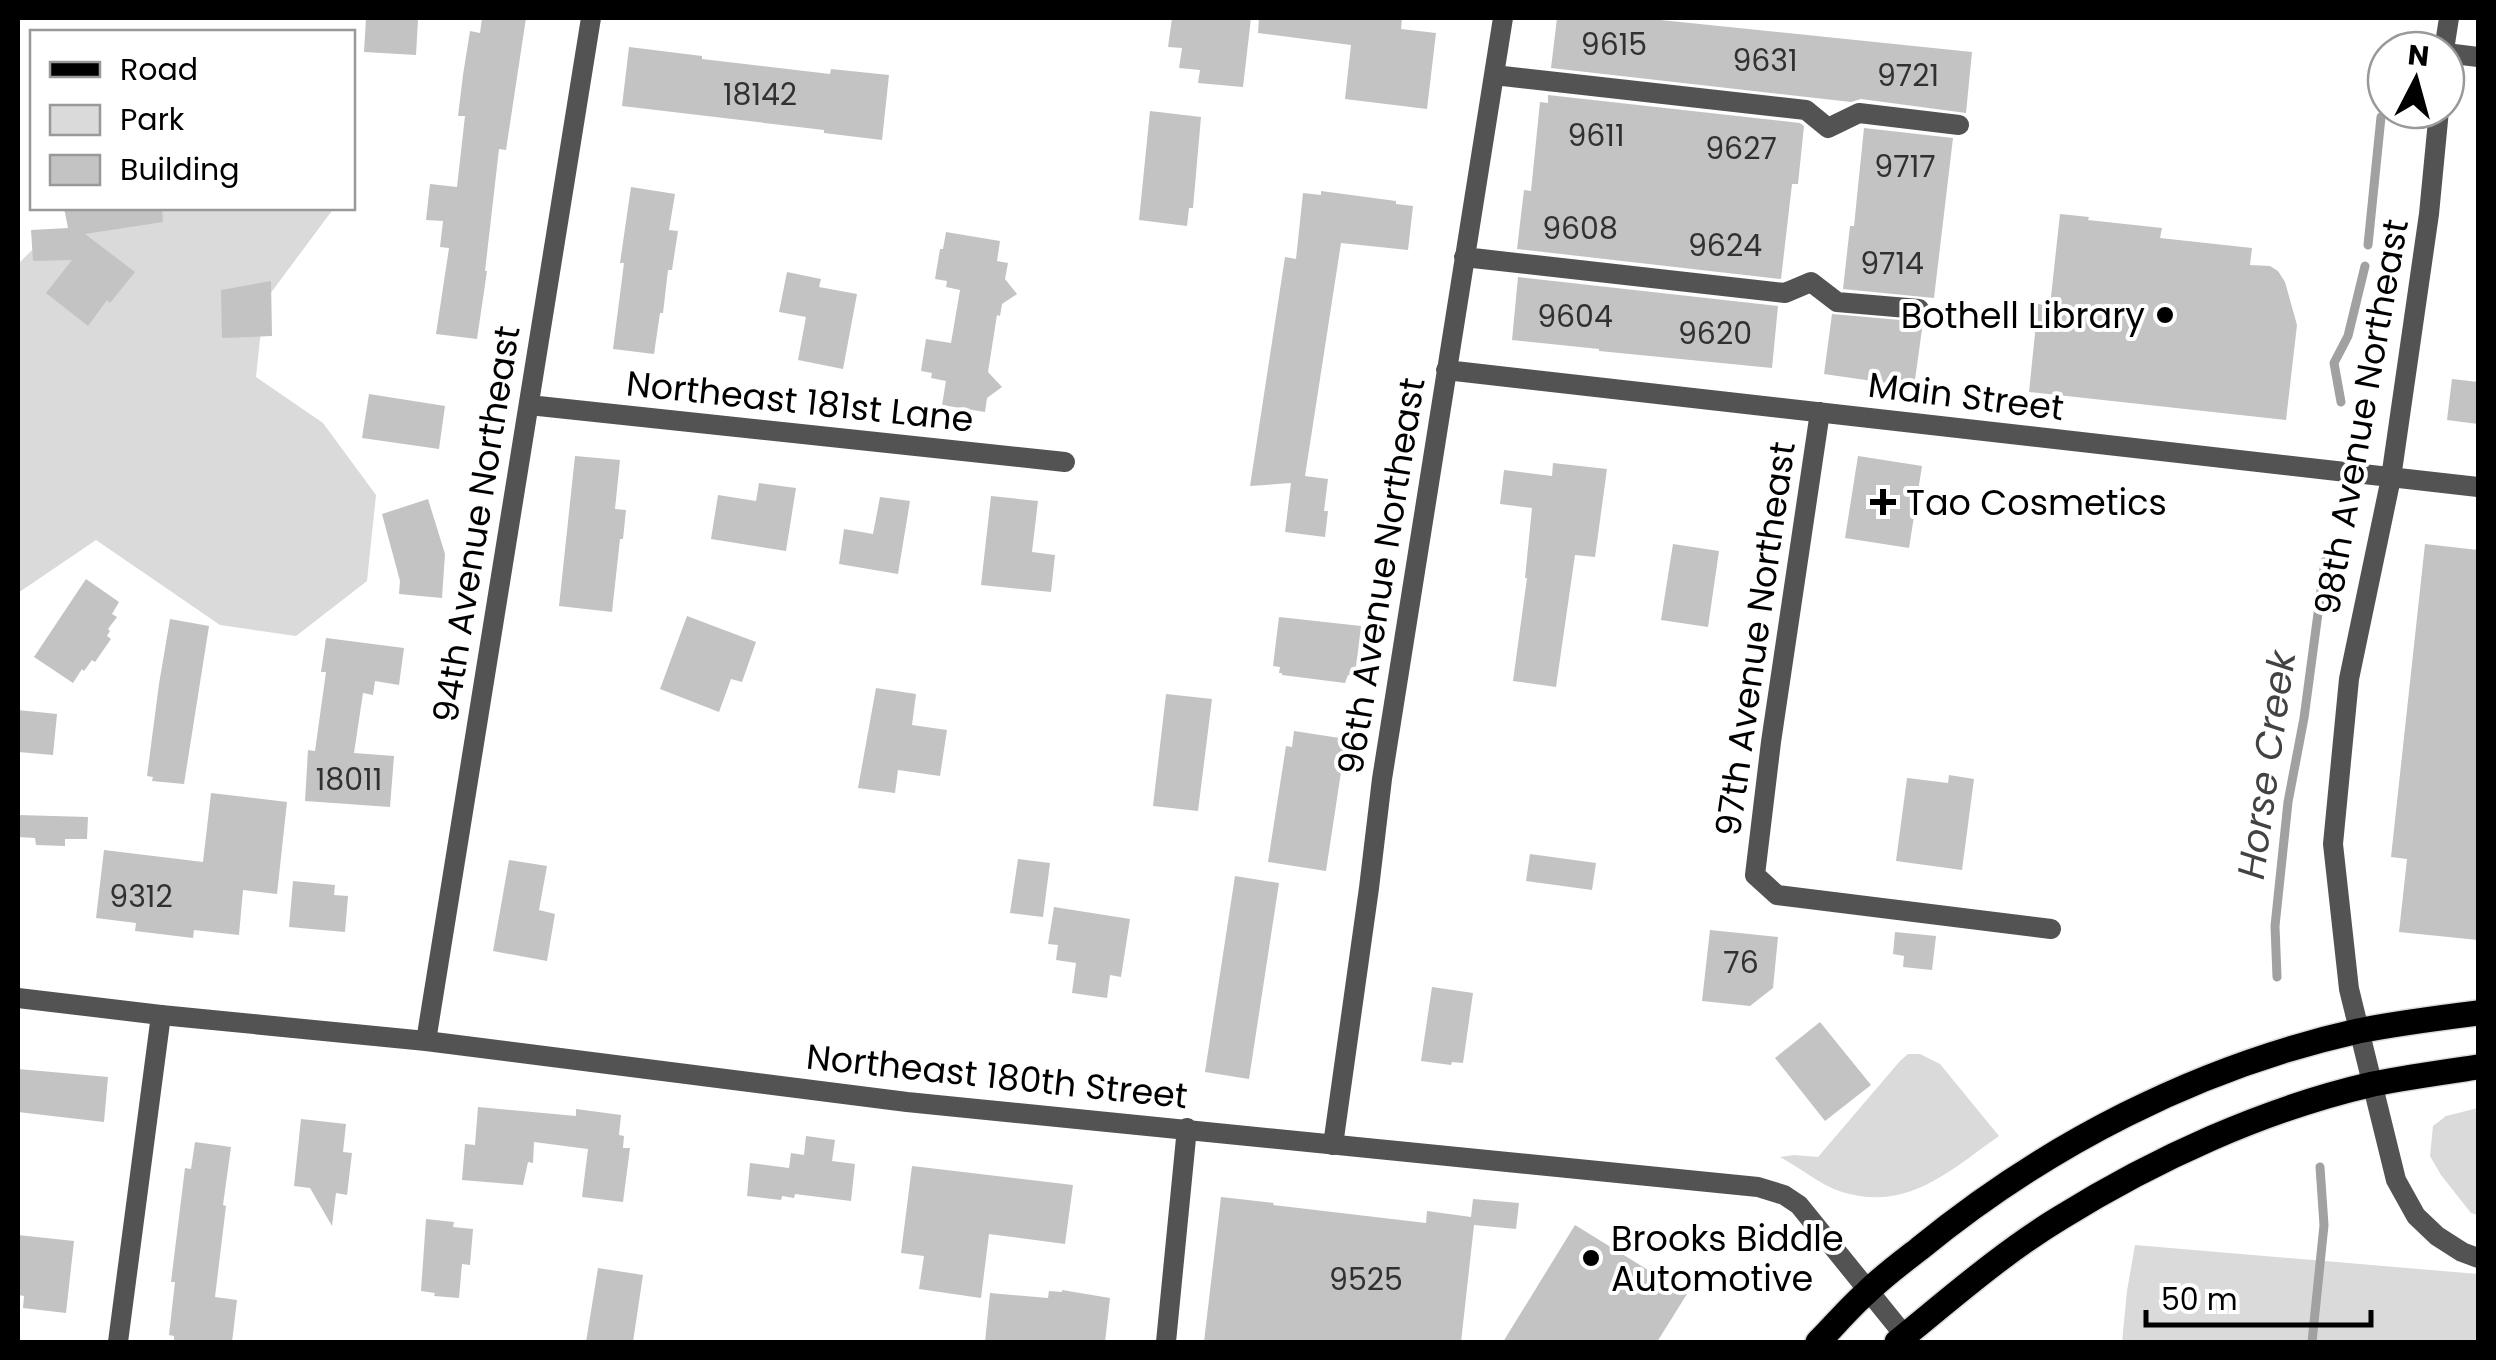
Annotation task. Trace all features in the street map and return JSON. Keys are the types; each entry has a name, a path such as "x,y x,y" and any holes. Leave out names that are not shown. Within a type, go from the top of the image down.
{"main road":[{"path":"1818,1342 1867,1291 1956,1218 2051,1156 2148,1102 2250,1062 2359,1031 2478,1013"},
{"path":"1901,1339 2058,1219 2168,1159 2310,1102 2373,1084 2478,1067"}],"street":[{"name":"94th Avenue Northeast","path":"426,1041 591,18"},
{"name":"96th Avenue Northeast","path":"1333,1145 1382,779 1503,18"},
{"path":"1494,75 1806,110 1828,128 1859,113 1958,124"},
{"name":"98th Avenue Northeast","path":"2359,1031 2349,989 2333,844 2348,679 2391,478 2429,214 2437,130"},
{"path":"1464,257 1785,293 1811,282 1837,302 1919,310"},
{"name":"Main Street","path":"1446,370 2478,487"},
{"name":"Northeast 181st Lane","path":"528,405 1065,462"},
{"name":"97th Avenue Northeast","path":"1820,412 1755,876 1777,895 2051,929"},
{"name":"Northeast 180th Street","path":"18,998 426,1041 907,1102 1758,1187 1798,1204 1901,1339"},
{"path":"118,1342 161,1015"},
{"path":"2359,1031 2403,1196 2416,1216 2437,1236 2478,1258"},
{"path":"1166,1342 1187,1128"}],"green space":[{"path":"108,210 333,210 264,302 256,377 323,423 376,495 367,581 296,636 220,625 96,540 18,593 18,264 32,250"},
{"path":"1908,1054 1920,1054 1940,1064 1999,1136 1926,1185 1887,1197 1842,1192 1780,1157 1818,1157"},
{"path":"2478,1108 2478,1215 2471,1213 2430,1156 2433,1126 2446,1116"},
{"path":"2135,1245 2478,1274 2478,1342 2122,1342"}],"building":[{"path":"366,18 418,20 416,55 364,52"},
{"path":"482,18 526,18 506,150 499,149 477,339 436,334 449,248 440,247 443,221 426,220 430,184 457,187 465,116 458,116 463,75 470,31 480,33"},
{"path":"1172,18 1251,18 1243,87 1198,83 1200,70 1179,68 1182,48 1168,47"},
{"path":"1259,18 1402,18 1401,29 1436,33 1427,109 1345,99 1351,45 1258,33"},
{"path":"1557,18 1641,18 1972,52 1966,113 1551,68"},
{"path":"629,47 830,74 831,69 889,75 882,140 622,106"},
{"path":"1548,95 1804,126 1798,184 1792,184 1781,279 1517,249 1524,190 1531,191 1540,102 1548,103"},
{"path":"1150,111 1201,117 1193,208 1189,208 1187,226 1139,220"},
{"path":"1864,128 1953,138 1934,298 1843,289"},
{"path":"631,187 675,194 669,230 678,231 654,354 613,349"},
{"path":"1321,191 1413,206 1408,250 1341,243 1305,476 1328,479 1325,537 1285,532 1291,483 1250,486 1285,257 1296,259 1303,193 1321,195"},
{"path":"64,210 162,210 163,222 85,234 135,272 88,326 46,293 72,260 33,261 31,230 68,228"},
{"name":"Bothell Library","path":"2060,214 2162,228 2160,238 2252,248 2250,265 2270,266 2278,271 2297,325 2286,420 2029,392 2038,304 2050,306"},
{"path":"946,232 1000,241 997,261 1008,263 1005,279 1017,294 1002,304 1000,316 997,315 988,372 1002,387 987,398 985,412 942,405 946,381 921,371 926,339 951,343 960,290 946,287 947,281 935,279"},
{"path":"787,272 821,279 819,287 857,294 843,369 798,360 806,317 779,312"},
{"path":"1518,277 1778,306 1772,368 1512,340"},
{"path":"271,281 272,336 222,338 221,290"},
{"path":"1832,314 1923,322 1914,387 1824,374"},
{"path":"2452,379 2478,382 2478,424 2447,420"},
{"path":"369,394 445,406 439,449 362,438"},
{"path":"575,456 620,460 615,509 626,510 612,612 559,606"},
{"name":"Tao Cosmetics","path":"1858,456 1922,466 1909,548 1845,538"},
{"path":"1553,463 1607,469 1595,557 1575,555 1556,687 1513,681 1532,508 1500,504 1504,470 1552,476"},
{"path":"759,483 796,488 786,551 711,539 718,495 756,501"},
{"path":"991,496 1038,501 1032,552 1055,555 1051,592 981,585"},
{"path":"880,497 910,501 898,574 839,564 844,529 873,534"},
{"path":"428,499 445,554 442,598 399,594 400,581 382,514"},
{"path":"1673,544 1719,551 1708,627 1661,620"},
{"path":"2425,544 2478,550 2478,940 2399,932 2407,859 2391,857"},
{"path":"86,579 119,602 112,614 117,617 108,629 111,639 73,683 34,657"},
{"path":"687,616 756,642 742,682 731,679 719,712 660,689"},
{"path":"1279,617 1361,626 1355,676 1348,675 1345,683 1279,673 1280,667 1273,666"},
{"path":"170,619 209,626 184,784 152,781 153,777 147,776"},
{"path":"326,638 404,648 399,685 375,681 373,695 363,693 354,753 394,756 390,807 305,801 308,750 315,751 326,672 321,672"},
{"path":"876,688 916,694 912,725 947,730 940,776 898,770 895,793 858,788"},
{"path":"1166,694 1212,699 1198,811 1153,806"},
{"path":"18,710 57,714 53,755 18,752"},
{"path":"1294,731 1346,739 1326,871 1268,862 1286,746 1292,747"},
{"path":"1949,775 1974,779 1962,870 1896,861 1907,778 1948,783"},
{"path":"211,793 287,802 277,894 243,890 239,935 194,930 193,938 135,931 136,923 96,918 104,850 203,862"},
{"path":"18,815 88,817 87,839 65,839 65,846 36,845 35,838 18,837"},
{"path":"1530,854 1596,863 1592,890 1526,881"},
{"path":"1018,859 1050,863 1043,917 1010,913"},
{"path":"509,860 547,866 539,910 555,914 547,961 493,951"},
{"path":"1235,876 1279,883 1249,1079 1205,1072"},
{"path":"293,881 335,885 334,895 348,896 345,932 289,927"},
{"path":"1054,907 1130,919 1121,977 1110,975 1107,998 1072,993 1076,963 1056,960 1058,945 1048,944"},
{"path":"1710,930 1778,937 1773,988 1750,1006 1702,1001"},
{"path":"1895,932 1936,936 1932,970 1903,967 1904,956 1893,954"},
{"path":"1432,987 1473,993 1463,1063 1421,1061"},
{"path":"1820,1022 1871,1085 1825,1121 1775,1058"},
{"path":"18,1069 108,1077 104,1122 18,1112"},
{"path":"478,1107 576,1116 576,1109 621,1115 619,1135 624,1136 623,1148 630,1148 623,1202 582,1197 588,1149 534,1142 533,1163 528,1162 523,1185 462,1180 465,1144 475,1145"},
{"path":"301,1119 346,1124 343,1152 352,1153 347,1195 336,1193 332,1226 310,1188 294,1186"},
{"path":"806,1136 835,1140 832,1161 855,1164 851,1201 795,1194 794,1198 782,1196 781,1200 747,1196 750,1163 789,1168 791,1153 804,1155"},
{"path":"195,1142 231,1147 215,1297 237,1300 232,1342 174,1342 174,1336 169,1335 175,1282 171,1282 185,1168 191,1169"},
{"path":"912,1166 1073,1185 1065,1244 989,1234 981,1298 919,1289 924,1256 901,1253"},
{"path":"1221,1197 1426,1223 1427,1211 1471,1217 1473,1199 1519,1203 1516,1229 1474,1225 1461,1342 1204,1342"},
{"path":"426,1219 473,1229 470,1265 462,1264 459,1298 421,1291"},
{"name":"Brooks Biddle Automotive","path":"1575,1225 1687,1294 1657,1342 1503,1342"},
{"path":"18,1235 74,1241 66,1313 23,1308 24,1296 18,1295"},
{"path":"598,1268 643,1275 633,1342 586,1342"},
{"path":"1049,1291 1110,1298 1105,1342 985,1342 990,1293 1048,1298"}],"waterway":[{"name":"Horse Creek","path":"2368,245 2380,130"},
{"name":"Horse Creek","path":"2341,402 2334,363 2348,336 2365,266"},
{"name":"Horse Creek","path":"2277,977 2275,926 2288,802 2304,718 2325,561"},
{"name":"Horse Creek","path":"2312,1342 2324,1225 2320,1167"}],"place":[{"name":"Bothell Library","path":"2165,315"},
{"name":"Tao Cosmetics","path":"1883,502"},
{"name":"Brooks Biddle Automotive","path":"1591,1258"}]}
